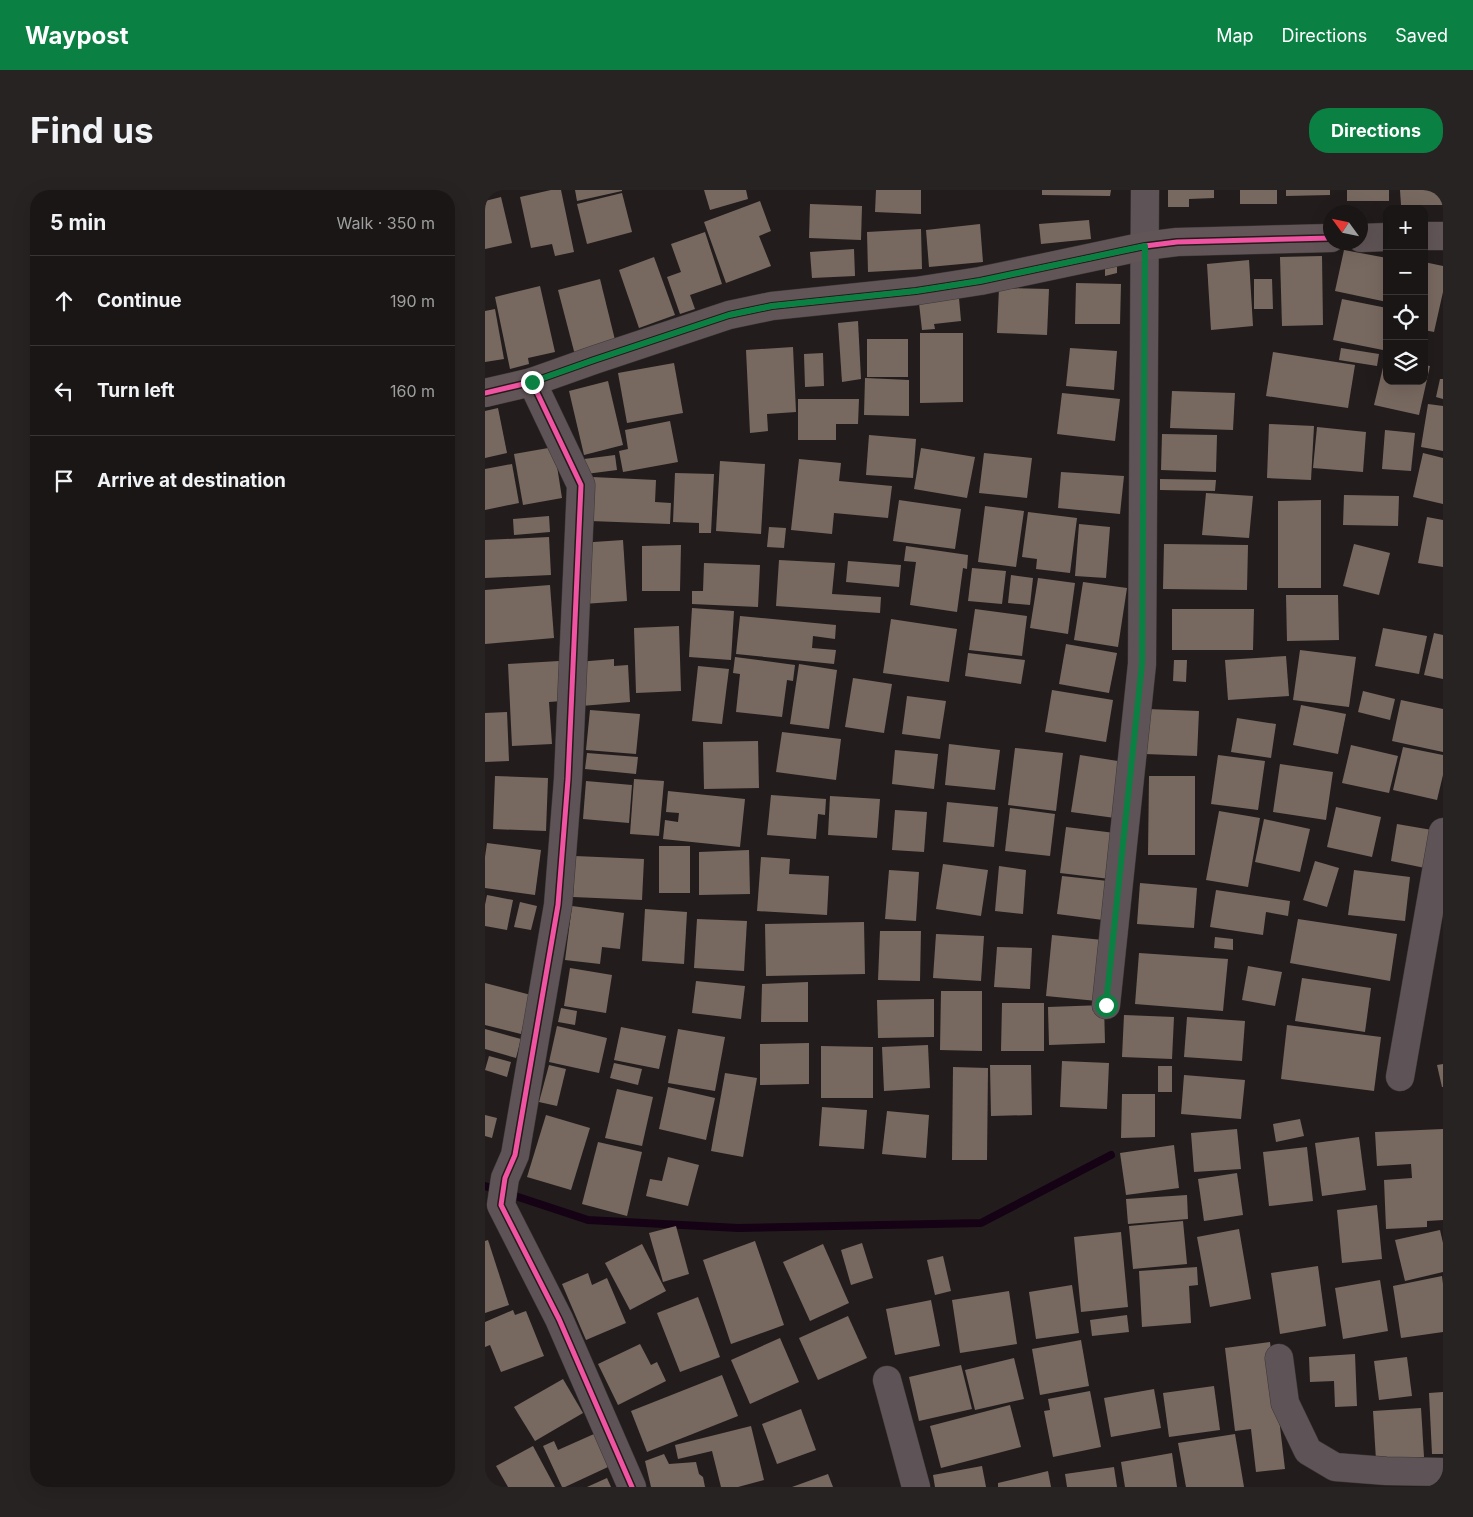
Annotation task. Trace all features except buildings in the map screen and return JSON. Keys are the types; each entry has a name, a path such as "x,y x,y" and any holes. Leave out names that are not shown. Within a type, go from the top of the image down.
{"street":[{"path":"1106,1005 1142,664 1145,190"},
{"path":"1428,236 1443,236"},
{"path":"1368,238 1383,237"},
{"path":"485,393 532,382 729,315 772,306 916,291 980,281 1145,246 1177,242 1323,238"},
{"path":"532,382 581,485 568,779 557,905 515,1154 503,1192 632,1487"},
{"path":"1401,1077 1443,832"},
{"path":"1279,1358 1285,1403 1308,1451 1335,1468 1443,1472"},
{"path":"887,1380 916,1487"}],"waterway":[{"path":"485,1186 588,1220 738,1228 981,1223 1111,1155"}],"cycle path":[{"path":"485,393 532,382 729,315 772,306 916,291 980,281 1145,246 1177,242 1323,238"},
{"path":"532,382 581,485 568,779 558,905 515,1155 505,1178 501,1205 559,1319 632,1487"}],"route":[{"path":"532,382 729,315 772,306 916,291 980,281 1145,246 1142,664 1106,1005"}]}
